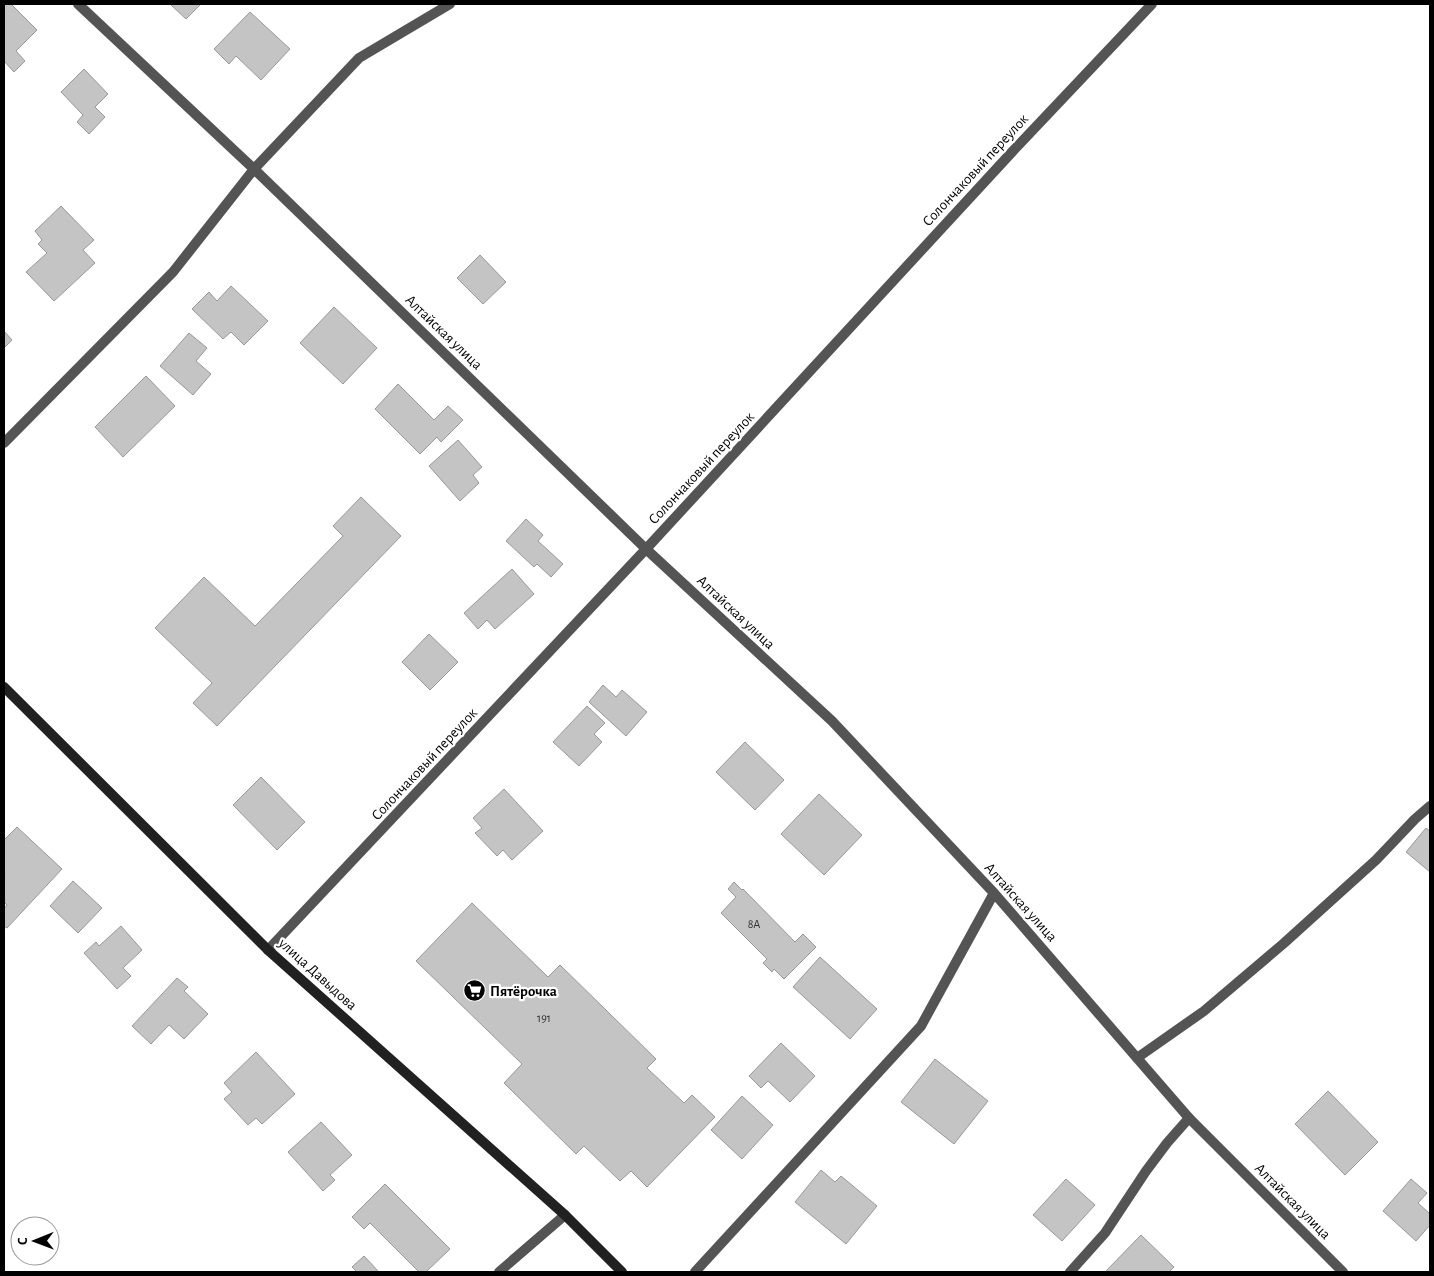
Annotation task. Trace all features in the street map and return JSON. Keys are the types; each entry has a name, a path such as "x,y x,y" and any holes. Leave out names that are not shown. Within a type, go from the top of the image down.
{"main road":[{"name":"улица Давыдова","path":"4,687 268,950 565,1215 622,1272"}],"street":[{"name":"Алтайская улица","path":"78,4 254,169 646,550 832,721 994,893 1189,1118 1343,1272"},
{"path":"4,443 173,272 254,169 359,58 450,4"},
{"name":"Солончаковый переулок","path":"268,950 646,550 1012,152 1152,4"},
{"path":"1137,1058 1204,1011 1283,944 1376,860 1430,806"},
{"path":"695,1272 921,1026 994,893"},
{"path":"1070,1272 1105,1233 1146,1171 1189,1118"},
{"path":"499,1272 565,1215"}],"building":[{"path":"4,4 11,4 37,30 16,51 25,61 14,72 4,61"},
{"path":"170,4 201,4 186,19"},
{"path":"250,12 290,49 261,80 236,56 229,64 214,49"},
{"path":"84,69 108,94 95,107 105,117 89,134 77,122 83,115 61,92"},
{"path":"61,206 94,240 83,250 95,263 54,301 26,272 47,253 38,244 42,240 35,231"},
{"path":"480,255 506,282 483,304 457,278"},
{"path":"231,286 268,321 244,345 231,332 223,339 192,309 209,292 217,301"},
{"path":"334,307 377,348 343,384 300,343"},
{"path":"4,331 12,340 4,348"},
{"path":"189,333 207,348 196,361 211,374 193,395 160,366"},
{"path":"146,376 175,406 123,457 95,427"},
{"path":"398,384 434,420 448,406 463,420 441,442 437,437 420,454 375,409"},
{"path":"458,440 482,467 473,475 479,483 460,501 429,466"},
{"path":"361,497 401,536 217,726 193,703 212,683 155,628 204,577 255,626 343,536 333,526"},
{"path":"526,519 543,535 538,541 563,564 551,577 537,564 534,567 506,541"},
{"path":"512,569 534,594 495,629 487,620 478,629 464,613"},
{"path":"429,634 458,662 430,690 402,662"},
{"path":"603,685 616,697 622,690 647,712 626,736 589,702"},
{"path":"587,706 605,723 594,734 602,742 579,766 553,742"},
{"path":"745,742 784,780 755,810 716,772"},
{"path":"261,777 305,822 277,850 233,805"},
{"path":"504,789 543,831 512,860 503,850 497,856 475,833 482,828 473,818"},
{"path":"819,794 862,835 824,875 781,834"},
{"path":"17,827 62,869 7,928 4,926 4,909 7,905 4,902 4,840"},
{"path":"1426,828 1430,831 1430,872 1406,852"},
{"path":"73,881 102,908 78,933 50,906"},
{"path":"734,882 795,942 803,934 816,947 784,979 774,969 772,972 763,963 767,959 721,913 736,897 728,889"},
{"path":"472,903 548,977 560,965 656,1059 647,1068 684,1103 692,1095 715,1117 647,1187 631,1171 620,1181 584,1146 576,1154 504,1083 522,1064 416,961"},
{"path":"121,926 142,950 123,968 131,976 117,989 84,953 96,942 99,946"},
{"path":"820,957 877,1009 850,1039 793,987"},
{"path":"177,978 188,987 184,991 208,1014 184,1039 169,1025 151,1044 132,1026"},
{"path":"781,1043 815,1076 790,1102 768,1081 761,1088 749,1076"},
{"path":"256,1052 295,1094 262,1124 256,1118 248,1125 224,1099 232,1092 224,1083"},
{"path":"935,1059 988,1101 954,1144 901,1102"},
{"path":"1328,1091 1378,1142 1345,1175 1295,1124"},
{"path":"742,1096 773,1125 742,1159 711,1130"},
{"path":"321,1122 352,1155 330,1175 335,1180 323,1191 288,1152"},
{"path":"821,1170 835,1182 841,1176 877,1206 846,1244 795,1202"},
{"path":"1066,1179 1095,1205 1062,1241 1033,1215"},
{"path":"1411,1179 1427,1193 1418,1203 1430,1214 1430,1225 1416,1241 1383,1211"},
{"path":"385,1184 450,1249 426,1272 419,1272 370,1223 364,1229 352,1217"},
{"path":"1141,1235 1174,1267 1169,1272 1105,1272"},
{"path":"364,1256 379,1272 357,1272 352,1267"}],"place":[{"name":"Пятёрочка","path":"474,991"}]}
